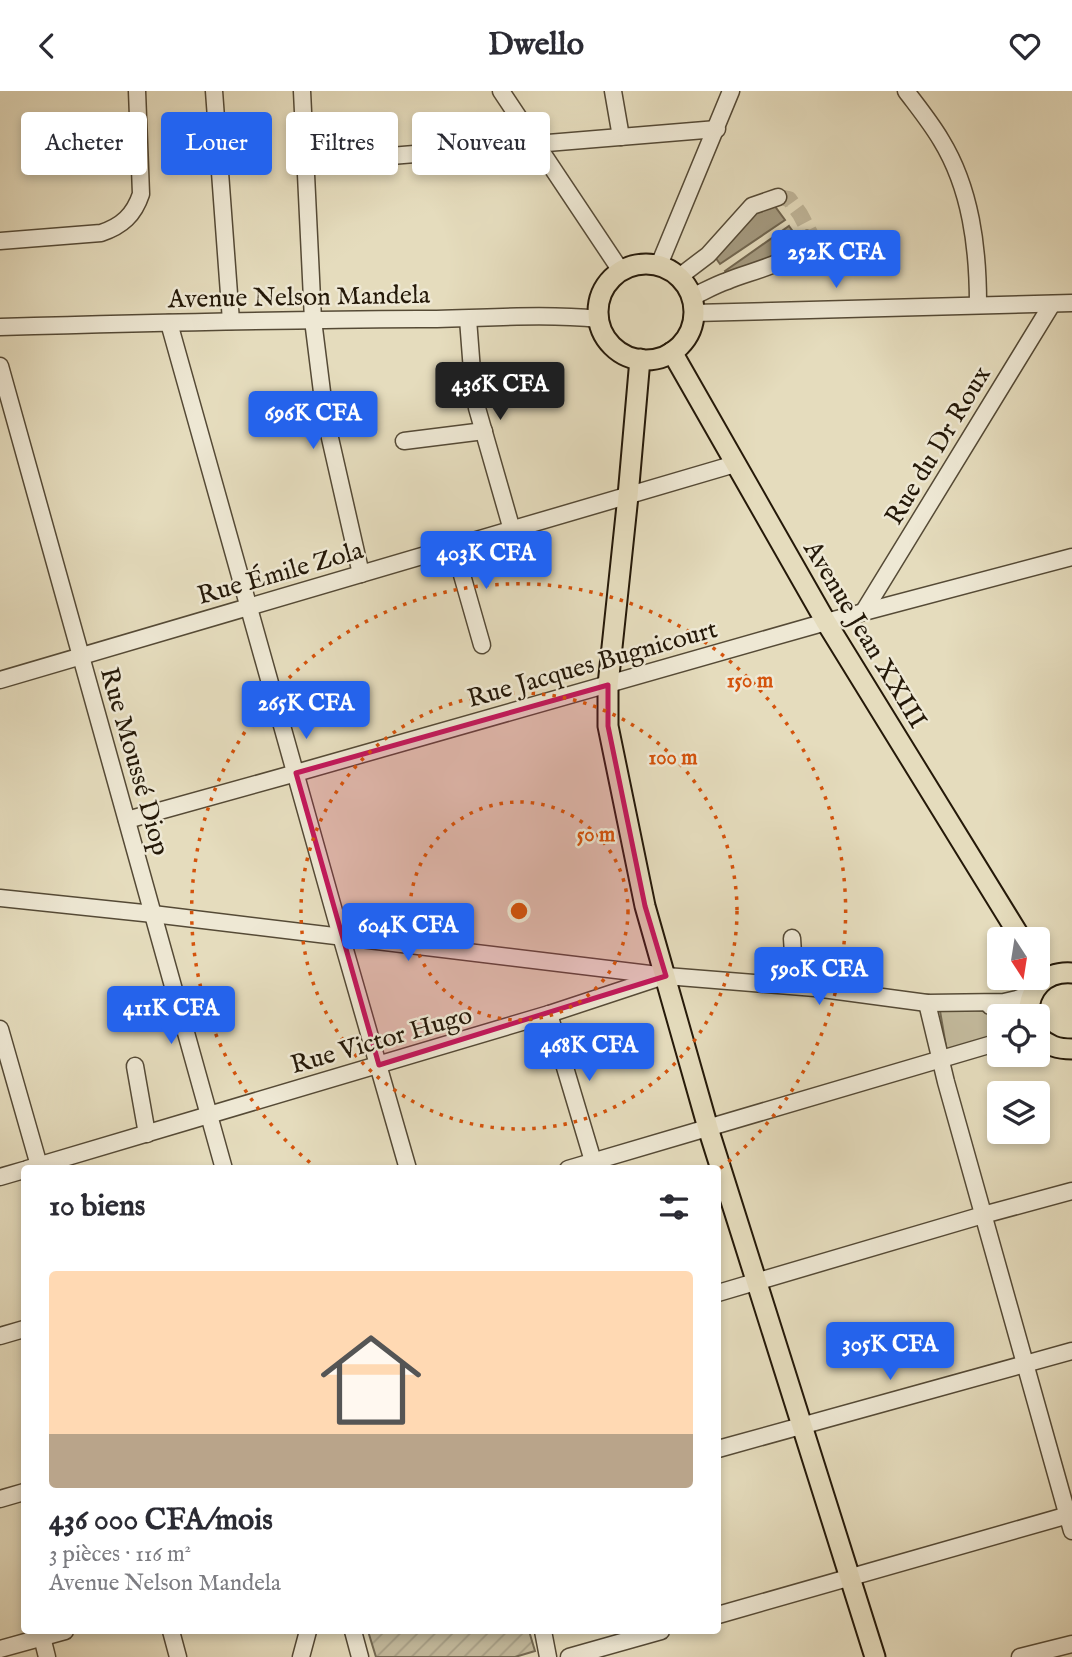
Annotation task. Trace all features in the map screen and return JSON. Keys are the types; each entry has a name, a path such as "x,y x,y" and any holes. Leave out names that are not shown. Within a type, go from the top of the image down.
{"main road":[{"path":"639,264 659,265 685,283 693,305 693,322 686,338 671,352 656,358 640,359 628,356 608,341 602,330 598,309 603,292 607,284 621,271 639,264"},
{"name":"Avenue Jean XXIII","path":"671,352 826,621 1014,927"},
{"path":"640,359 608,685 608,726 645,906 720,1165"},
{"path":"1050,976 1070,972"},
{"path":"1050,1045 1072,1049"},
{"path":"721,1169 875,1657"}],"street":[{"path":"0,240 101,233 115,228 128,218 137,207 141,194 137,91"},
{"path":"214,91 231,321"},
{"path":"302,91 303,112"},
{"path":"500,91 514,112"},
{"path":"613,91 621,138"},
{"path":"659,265 731,91"},
{"path":"906,91 941,140 963,187 975,253 978,305"},
{"path":"550,143 717,129"},
{"path":"550,166 621,271"},
{"path":"307,175 313,320 327,429 361,574"},
{"path":"679,277 708,255 752,206 778,197"},
{"path":"693,305 727,281 790,257 805,245 807,239"},
{"name":"Rue du Dr Roux","path":"864,611 1052,303"},
{"path":"693,305 1072,303"},
{"name":"Avenue Nelson Mandela","path":"0,327 564,315 599,319"},
{"path":"468,319 473,384 512,530"},
{"path":"169,323 407,1165"},
{"name":"Rue Moussé Diop","path":"0,366 223,1165"},
{"path":"404,441 484,431"},
{"name":"Rue Émile Zola","path":"0,680 735,464"},
{"path":"454,547 482,645"},
{"name":"Rue Jacques Bugnicourt","path":"127,820 826,621 1072,557"},
{"path":"0,898 666,976 815,988 927,1003 1004,1002 1017,999 1026,991"},
{"name":"Rue Victor Hugo","path":"43,1165 549,1014 666,976"},
{"path":"721,1614 851,1577 1071,1520 940,1059 927,1003"},
{"path":"974,1003 987,1005"},
{"path":"549,1014 593,1161"},
{"path":"1,1038 32,1165"},
{"path":"580,1165 987,1045"},
{"path":"135,1066 147,1133"},
{"name":"Rue Victor Hugo","path":"0,1177 21,1171"},
{"path":"721,1292 1072,1191"},
{"path":"0,1336 21,1330"},
{"path":"721,1448 1072,1351"},
{"path":"0,1499 21,1493"},
{"path":"0,1649 53,1634"},
{"path":"172,1634 178,1657"},
{"path":"301,1657 307,1634"},
{"path":"354,1634 360,1657"},
{"path":"544,1634 548,1657"},
{"path":"569,1657 650,1634"},
{"path":"41,1637 47,1657"},
{"path":"1020,1657 1072,1644"}],"highlighted area":[{"path":"608,685 608,726 645,906 666,976 379,1065 296,773"}],"shaded area":[{"path":"774,205 785,220 720,264 715,257 729,238 763,206"},
{"path":"789,226 799,240 794,248 728,276 725,271"},
{"path":"939,1005 987,1012 987,1040 947,1052"},
{"path":"369,1634 530,1634 535,1651 515,1657 376,1657"}],"tunnel":[{"path":"778,197 789,199 800,214 810,233 807,239"}]}
